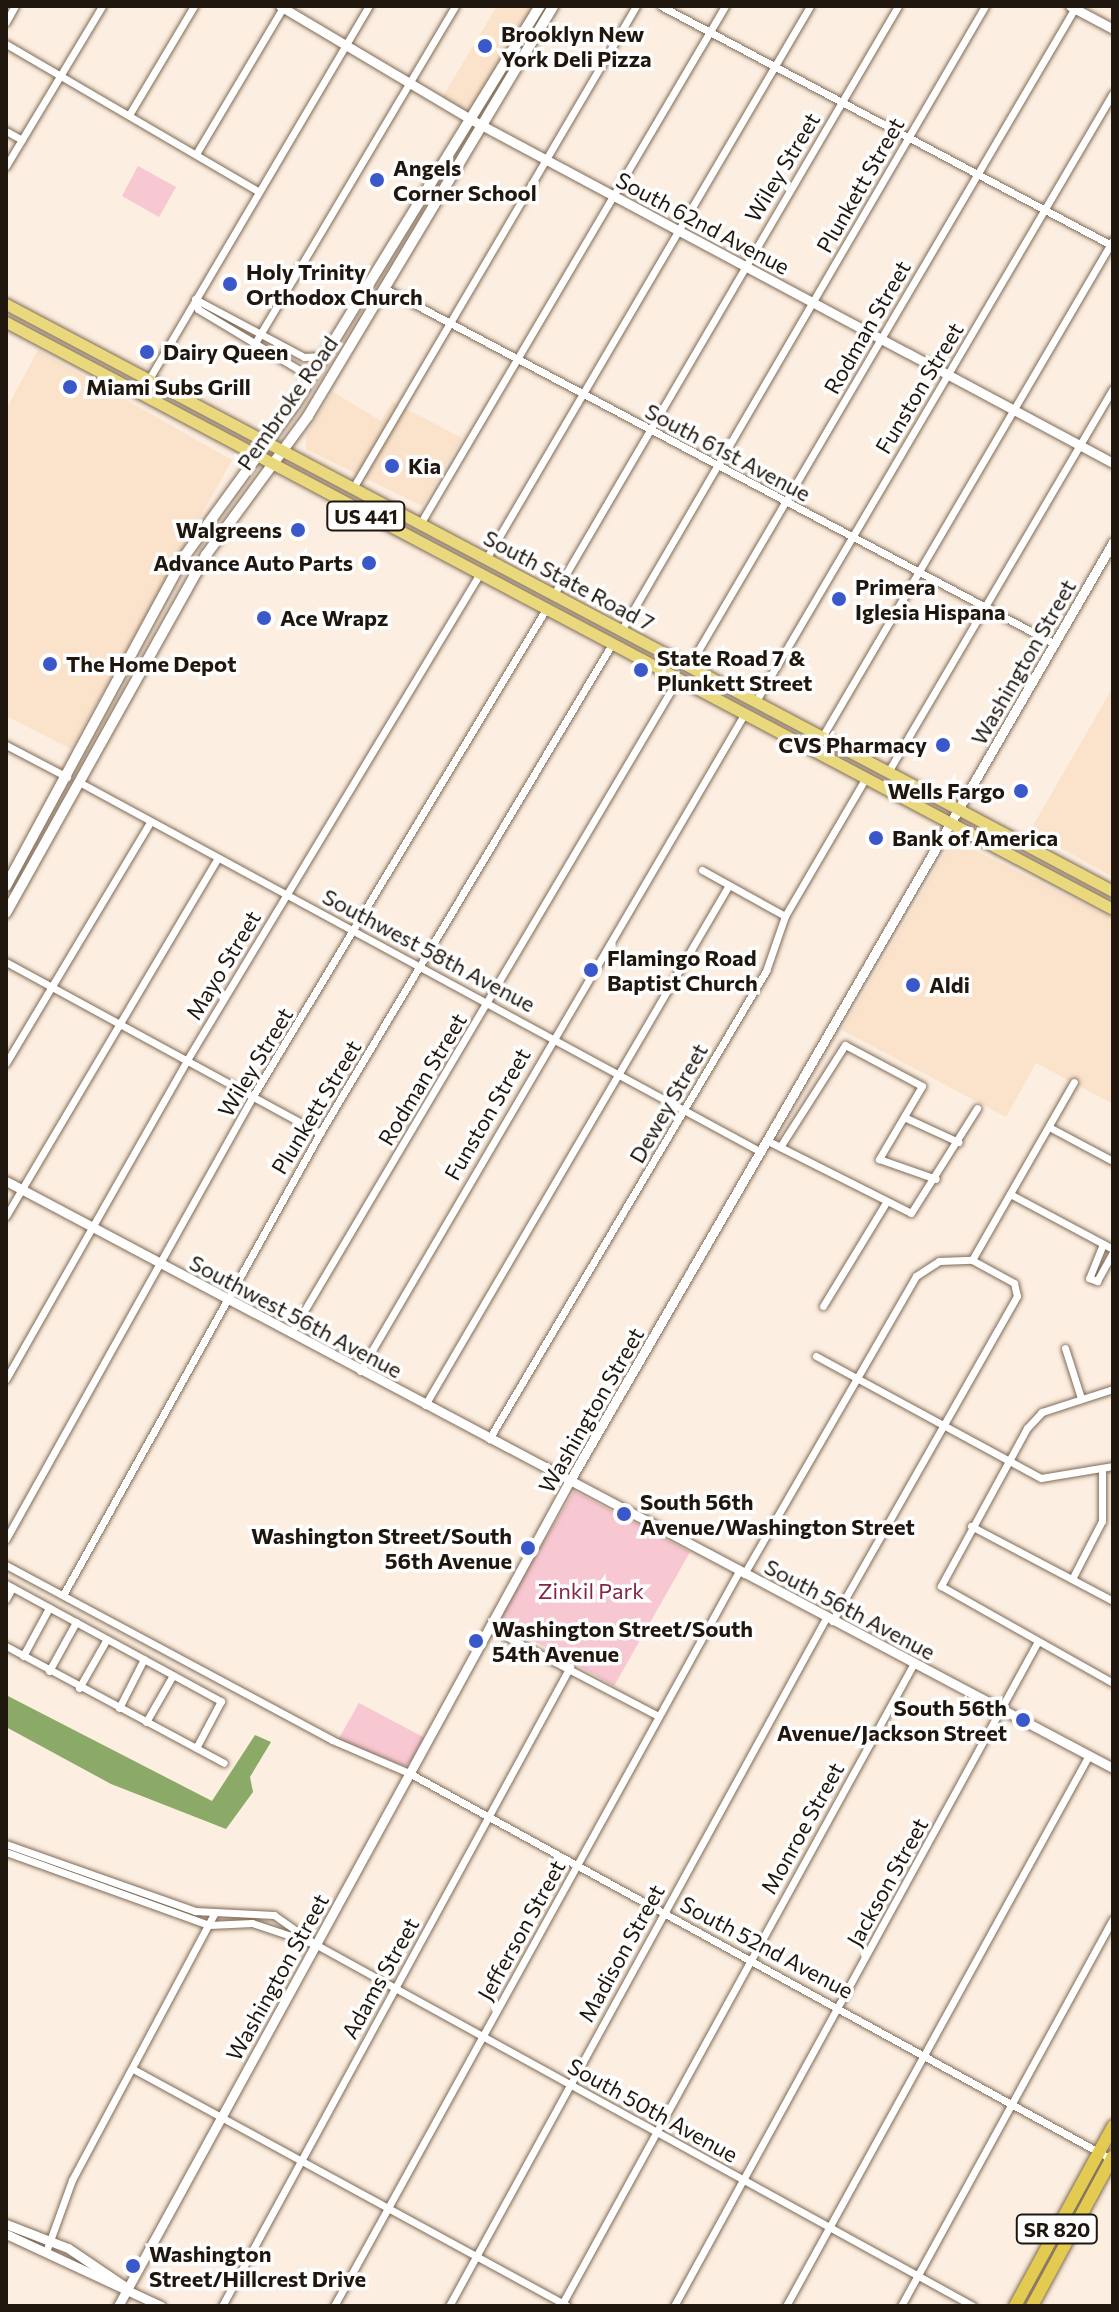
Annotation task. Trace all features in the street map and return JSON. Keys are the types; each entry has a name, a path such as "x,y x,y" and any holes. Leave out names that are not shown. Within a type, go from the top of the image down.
{"highway":[{"name":"SR 820","path":"1032,2306 1108,2156 1113,2126"},
{"name":"SR 820","path":"1015,2306 1108,2156"},
{"path":"1023,2306 1030,2279"}],"main road":[{"name":"Pembroke Road","path":"79,782 211,546 282,450 386,289 540,6"},
{"name":"Pembroke Road","path":"67,777 184,557 307,384 418,203 477,122 553,6"},
{"path":"386,289 382,271 418,203"},
{"name":"South State Road 7","path":"6,304 1113,891"},
{"name":"South State Road 7","path":"6,322 1113,909"},
{"path":"21,330 56,330"},
{"path":"528,600 553,596"},
{"path":"546,609 571,605"},
{"path":"730,704 756,701"},
{"path":"6,913 79,782 102,712"},
{"path":"745,712 776,712"},
{"path":"45,842 66,799 67,777"},
{"path":"6,888 67,777"}],"street":[{"path":"6,22 15,6"},
{"path":"6,166 102,6"},
{"path":"129,115 194,6"},
{"path":"149,379 369,6"},
{"path":"255,343 455,6"},
{"path":"353,488 636,6"},
{"path":"661,6 1112,244 822,737"},
{"path":"420,524 725,6"},
{"path":"486,559 810,6"},
{"name":"Wiley Street","path":"553,596 898,6"},
{"name":"Plunkett Street","path":"621,631 985,6"},
{"path":"196,154 283,7"},
{"name":"South 62nd Avenue","path":"283,7 408,84 545,160 1113,463"},
{"path":"1074,7 1113,29"},
{"name":"Rodman Street","path":"689,666 1074,7"},
{"path":"6,44 259,192"},
{"name":"Funston Street","path":"756,701 1113,93"},
{"path":"6,131 22,140"},
{"name":"South 61st Avenue","path":"386,289 1055,644"},
{"path":"195,299 304,357 324,355"},
{"path":"195,299 198,309 301,371 307,384"},
{"path":"888,772 1113,389"},
{"name":"Washington Street","path":"118,2306 569,1482 1055,644 1108,560 1113,542"},
{"name":"Mayo Street","path":"6,1379 90,1226 187,1060 479,575"},
{"name":"Wiley Street","path":"6,1539 253,1096 355,932 546,609"},
{"name":"Plunkett Street","path":"63,1595 320,1133 612,644"},
{"name":"Rodman Street","path":"291,1333 679,677"},
{"name":"Funston Street","path":"360,1371 745,712"},
{"path":"6,745 67,777"},
{"name":"Dewey Street","path":"489,1439 766,971 785,916 865,779"},
{"name":"Southwest 58th Avenue","path":"79,782 761,1152"},
{"path":"6,1063 150,822"},
{"path":"6,1216 218,858"},
{"path":"702,870 785,916"},
{"path":"425,1405 729,885"},
{"path":"6,962 320,1133"},
{"path":"780,1147 838,1046 922,1086 879,1159 906,1174 936,1179"},
{"path":"972,1260 1074,1082"},
{"path":"768,1141 900,1212 920,1208 977,1108"},
{"path":"904,1117 958,1142"},
{"path":"1049,1127 1113,1161"},
{"name":"Southwest 56th Avenue","path":"6,1181 569,1482"},
{"path":"1010,1194 1103,1244 1113,1251 1097,1281 1087,1272 1103,1244"},
{"path":"823,1306 885,1204"},
{"name":"Jefferson Street","path":"334,2306 658,1716 916,1276 939,1261 972,1260"},
{"name":"Madison Street","path":"449,2306 664,1912 1017,1296 1014,1283 972,1260"},
{"path":"1065,1348 1081,1398"},
{"path":"816,1356 1007,1461 1053,1481 1113,1466"},
{"path":"1113,1389 1042,1412 1007,1461 941,1586 1037,1643 1113,1683"},
{"path":"1072,1579 1102,1521 1102,1469"},
{"name":"South 56th Avenue","path":"569,1482 1113,1768"},
{"path":"971,1526 1113,1601"},
{"path":"6,1565 63,1595"},
{"path":"6,1599 9,1586 221,1701 196,1748"},
{"name":"South 52nd Avenue","path":"63,1595 332,1740 409,1773 1108,2156"},
{"path":"23,1656 49,1608"},
{"path":"49,1671 76,1622"},
{"path":"490,1628 570,1667 658,1716"},
{"path":"79,1688 107,1639"},
{"name":"Jackson Street","path":"674,2306 1037,1643"},
{"path":"6,1646 79,1688 224,1763"},
{"path":"119,1708 144,1659"},
{"name":"Monroe Street","path":"564,2305 655,2132 914,1663"},
{"name":"Adams Street","path":"222,2306 570,1667"},
{"path":"146,1722 173,1675"},
{"path":"786,2306 1089,1755"},
{"path":"6,1844 214,1914 274,1915 315,1944"},
{"path":"6,1852 209,1925 252,1923 315,1944"},
{"path":"47,2249 47,2238 214,1914"},
{"path":"901,2306 1113,1919"},
{"name":"South 50th Avenue","path":"315,1944 973,2306"},
{"path":"133,2069 564,2305"},
{"path":"6,2224 47,2238 124,2279 127,2288"},
{"path":"6,2234 47,2249 161,2306"}],"shaded area":[{"path":"497,6 534,6 471,114 442,98"},
{"path":"38,350 232,460 71,749 6,716 6,410"},
{"name":"Kia","path":"333,392 381,421 393,402 462,438 422,506 306,449 306,434"},
{"path":"1113,687 1113,877 1030,831"},
{"path":"962,844 1113,919 1113,1104 1036,1063 1006,1117 842,1030 949,846"},
{"path":"6,1695 212,1801 255,1735 271,1742 250,1777 253,1792 226,1829 111,1784 6,1727"}],"green space":[{"path":"138,166 176,187 159,217 122,196"},
{"name":"Zinkil Park","path":"574,1491 690,1552 614,1686 497,1620"},
{"path":"359,1703 425,1738 411,1762 404,1766 338,1740"}],"place":[{"name":"Brooklyn New York Deli Pizza","path":"485,46"},
{"name":"Angels Corner School","path":"377,180"},
{"name":"Holy Trinity Orthodox Church","path":"230,284"},
{"name":"Dairy Queen","path":"147,352"},
{"name":"Miami Subs Grill","path":"70,387"},
{"name":"Kia","path":"392,466"},
{"name":"Walgreens","path":"298,530"},
{"name":"Advance Auto Parts","path":"369,563"},
{"name":"Primera Iglesia Hispana","path":"839,599"},
{"name":"Ace Wrapz","path":"264,618"},
{"name":"The Home Depot","path":"50,664"},
{"name":"State Road 7 & Plunkett Street","path":"641,670"},
{"name":"CVS Pharmacy","path":"943,745"},
{"name":"Wells Fargo","path":"1021,791"},
{"name":"Bank of America","path":"876,838"},
{"name":"Flamingo Road Baptist Church","path":"591,970"},
{"name":"Aldi","path":"913,985"},
{"name":"South 56th Avenue/Washington Street","path":"624,1514"},
{"name":"Washington Street/South 56th Avenue","path":"528,1548"},
{"name":"Washington Street/South 54th Avenue","path":"476,1641"},
{"name":"South 56th Avenue/Jackson Street","path":"1023,1720"},
{"name":"Washington Street/Hillcrest Drive","path":"133,2266"}]}
